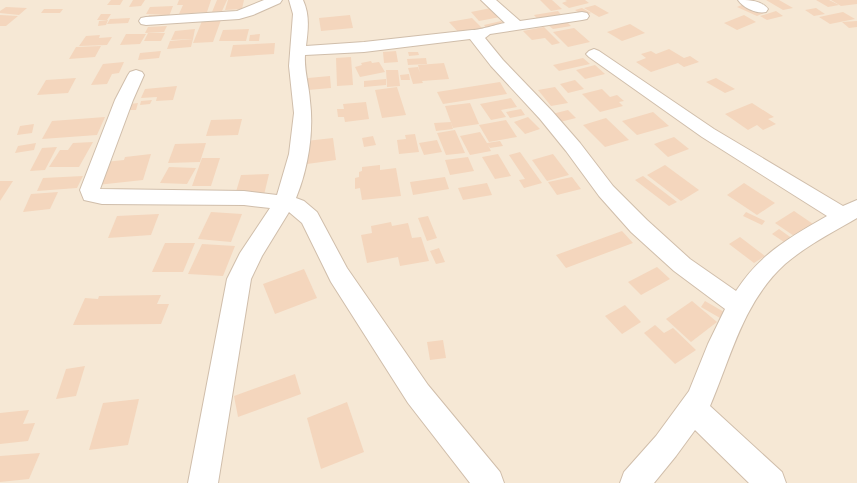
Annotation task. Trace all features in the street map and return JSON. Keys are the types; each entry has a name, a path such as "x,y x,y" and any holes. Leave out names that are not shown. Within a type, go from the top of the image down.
{"street":[{"path":"146,21 239,15 275,0"},
{"path":"203,483 239,279 244,267 285,202 295,168 302,118 302,101 297,66 300,9 296,0"},
{"path":"488,0 517,26"},
{"path":"745,0 761,9"},
{"path":"582,16 490,30 482,32 478,38 497,63 568,142 606,191 639,226 682,265 739,306"},
{"path":"298,51 364,47 472,34"},
{"path":"594,54 708,133 850,212 777,258 753,284 739,306 721,344 699,400 666,446 635,483"},
{"path":"136,75 124,100 100,160 90,190 92,195 123,198 244,198 285,202 296,206 310,218 339,275 418,394 489,483"},
{"path":"693,409 771,483"}],"shaded area":[{"path":"0,0 857,0 857,483 0,483"}],"building":[{"path":"111,0 123,0 120,5 107,5"},
{"path":"133,0 145,0 141,6 129,7"},
{"path":"179,0 211,0 207,12 179,14 183,5 177,5"},
{"path":"217,0 227,0 222,11 212,12"},
{"path":"228,0 244,0 242,9 225,10"},
{"path":"540,0 552,0 562,9 551,11"},
{"path":"565,0 585,0 589,3 569,8 562,3 567,1"},
{"path":"766,0 779,0 793,8 783,10"},
{"path":"816,0 829,0 839,5 828,7"},
{"path":"831,0 857,0 857,4 841,6"},
{"path":"744,4 764,13 757,16 737,7"},
{"path":"595,5 609,13 599,17 584,8"},
{"path":"173,6 168,19 147,20 149,15 164,14 146,14 150,7"},
{"path":"6,7 27,8 19,15 0,13 0,11"},
{"path":"491,8 500,17 479,21 471,12"},
{"path":"582,8 591,13 584,16 575,10"},
{"path":"816,8 825,14 814,16 805,10"},
{"path":"44,9 63,9 60,13 41,13"},
{"path":"558,11 563,17 539,21 534,15"},
{"path":"776,11 783,16 767,20 760,16"},
{"path":"843,12 855,19 830,24 819,17"},
{"path":"101,14 111,14 107,20 97,20"},
{"path":"0,15 18,16 6,26 0,26"},
{"path":"350,15 353,28 321,31 319,18"},
{"path":"744,15 756,22 737,30 724,23"},
{"path":"130,18 128,23 107,24 110,19"},
{"path":"472,18 484,30 461,35 449,22"},
{"path":"108,20 106,25 98,26 99,21"},
{"path":"221,20 213,42 193,43 202,21"},
{"path":"501,21 505,25 487,29 484,25"},
{"path":"566,21 571,26 553,29 548,25"},
{"path":"857,21 857,27 849,28 842,22"},
{"path":"630,24 645,33 622,41 607,32"},
{"path":"167,26 164,32 145,33 148,27"},
{"path":"544,27 560,43 552,45 545,38 532,40 523,31"},
{"path":"574,28 590,42 568,47 553,32"},
{"path":"195,29 193,39 171,40 175,31"},
{"path":"249,29 246,41 219,41 223,30"},
{"path":"148,33 165,33 161,41 144,41"},
{"path":"126,34 146,34 140,44 120,45"},
{"path":"260,34 259,41 249,41 250,35"},
{"path":"100,35 99,38 112,37 107,45 79,46 86,36"},
{"path":"193,39 191,47 167,49 170,41"},
{"path":"275,43 274,54 230,57 233,45"},
{"path":"101,46 95,57 69,59 76,47"},
{"path":"669,49 684,58 690,56 699,62 684,67 678,63 651,72 636,62 646,58 641,54 651,51 656,54"},
{"path":"161,51 159,58 138,60 140,53"},
{"path":"396,51 398,62 384,63 383,52"},
{"path":"408,52 418,52 419,55 409,56"},
{"path":"351,57 353,85 337,86 336,58"},
{"path":"426,58 427,64 408,65 407,59"},
{"path":"583,58 590,64 559,71 553,65"},
{"path":"371,61 372,63 379,62 385,72 360,77 355,67 362,65 361,63"},
{"path":"124,62 119,73 112,74 107,84 91,85 103,64"},
{"path":"444,63 449,79 422,81 423,83 413,84 408,68 418,67 420,73 418,65"},
{"path":"595,65 605,74 585,79 576,70"},
{"path":"386,70 398,70 400,86 387,87"},
{"path":"409,74 410,80 401,80 400,75"},
{"path":"330,76 331,88 308,90 308,78"},
{"path":"76,78 68,93 37,95 46,80"},
{"path":"716,78 735,89 725,93 706,82"},
{"path":"386,79 386,85 364,87 364,81"},
{"path":"575,80 584,89 568,93 560,84"},
{"path":"500,82 507,94 443,104 437,92"},
{"path":"177,86 173,100 156,101 157,97 141,98 145,89"},
{"path":"397,87 406,115 382,118 375,90"},
{"path":"555,87 568,103 551,106 538,90"},
{"path":"602,89 610,97 617,95 624,101 619,102 623,106 600,112 582,94"},
{"path":"511,98 517,107 501,110 506,117 491,120 480,104"},
{"path":"152,100 150,104 140,105 141,101"},
{"path":"366,102 369,119 345,122 344,117 338,117 337,109 344,109 343,104"},
{"path":"138,103 136,110 127,110 130,104"},
{"path":"470,103 479,124 453,128 445,106"},
{"path":"752,103 774,117 768,119 776,124 763,130 757,125 748,130 725,114"},
{"path":"521,109 525,115 510,118 506,112"},
{"path":"568,110 576,118 556,123 548,115"},
{"path":"653,112 669,126 637,135 622,121"},
{"path":"105,117 97,135 42,139 52,121"},
{"path":"528,117 540,129 525,134 514,122"},
{"path":"606,118 629,140 605,147 583,125"},
{"path":"242,119 238,135 206,136 211,120"},
{"path":"506,120 517,137 489,142 479,125"},
{"path":"451,122 453,129 436,131 434,123"},
{"path":"34,124 32,133 17,135 20,126"},
{"path":"455,130 465,153 446,155 437,133"},
{"path":"480,132 487,143 500,141 503,146 490,148 488,145 491,151 470,155 460,136"},
{"path":"415,134 419,152 399,154 397,140 406,139 405,135"},
{"path":"373,136 376,145 364,147 362,138"},
{"path":"674,137 689,149 668,157 654,144"},
{"path":"333,138 336,160 307,164 306,141"},
{"path":"437,140 442,152 424,155 419,143"},
{"path":"93,142 79,167 49,167 60,150 68,150 73,143"},
{"path":"36,143 34,150 15,153 18,146"},
{"path":"206,143 200,162 168,163 175,144"},
{"path":"57,147 45,170 30,171 42,148"},
{"path":"520,152 542,183 524,188 519,180 525,179 509,155"},
{"path":"151,154 143,180 97,185 105,162 124,160 125,157"},
{"path":"498,154 511,176 495,179 482,157"},
{"path":"553,154 569,175 547,181 532,160"},
{"path":"468,157 474,171 450,175 445,160"},
{"path":"202,158 220,158 211,186 192,186"},
{"path":"380,165 380,170 396,168 401,196 362,200 360,188 355,189 355,178 359,177 359,172 362,171 362,167"},
{"path":"665,165 699,190 681,201 647,175"},
{"path":"169,167 196,168 187,184 160,183"},
{"path":"269,174 264,195 235,195 241,175"},
{"path":"83,176 77,188 37,191 43,178"},
{"path":"643,176 677,202 669,206 635,180"},
{"path":"445,177 449,189 413,195 410,182"},
{"path":"572,177 581,189 557,195 548,182"},
{"path":"0,181 13,181 0,201"},
{"path":"487,183 492,195 463,200 458,188"},
{"path":"744,183 775,203 757,215 727,195"},
{"path":"58,192 50,209 23,212 31,194"},
{"path":"794,211 816,226 797,238 775,223"},
{"path":"211,212 242,214 231,242 198,239"},
{"path":"746,212 765,221 762,225 743,216"},
{"path":"159,214 151,235 108,238 117,216"},
{"path":"428,216 437,238 427,241 418,218"},
{"path":"391,222 392,226 408,223 412,238 421,237 429,261 400,266 398,257 367,263 361,235 372,233 371,226"},
{"path":"779,229 793,239 787,244 772,234"},
{"path":"622,231 633,243 566,268 556,255"},
{"path":"740,237 765,256 754,263 729,244"},
{"path":"165,243 195,243 183,272 152,272"},
{"path":"202,244 235,246 223,276 188,274"},
{"path":"439,248 445,262 436,264 430,251"},
{"path":"657,267 670,279 641,295 628,282"},
{"path":"304,269 317,298 275,314 263,284"},
{"path":"161,295 157,304 169,304 161,324 73,325 85,298 98,299 99,296"},
{"path":"692,301 717,322 691,342 666,319"},
{"path":"705,301 724,312 720,318 701,307"},
{"path":"625,305 641,322 622,334 605,316"},
{"path":"655,325 664,333 673,328 696,350 675,364 644,333"},
{"path":"443,340 446,358 430,360 427,342"},
{"path":"85,366 76,396 56,399 66,369"},
{"path":"295,374 301,394 238,417 234,396"},
{"path":"139,399 128,445 89,450 103,403"},
{"path":"347,402 364,452 321,469 307,418"},
{"path":"29,410 23,424 35,423 28,441 0,444 0,413"},
{"path":"40,453 29,479 0,482 0,456"}]}
